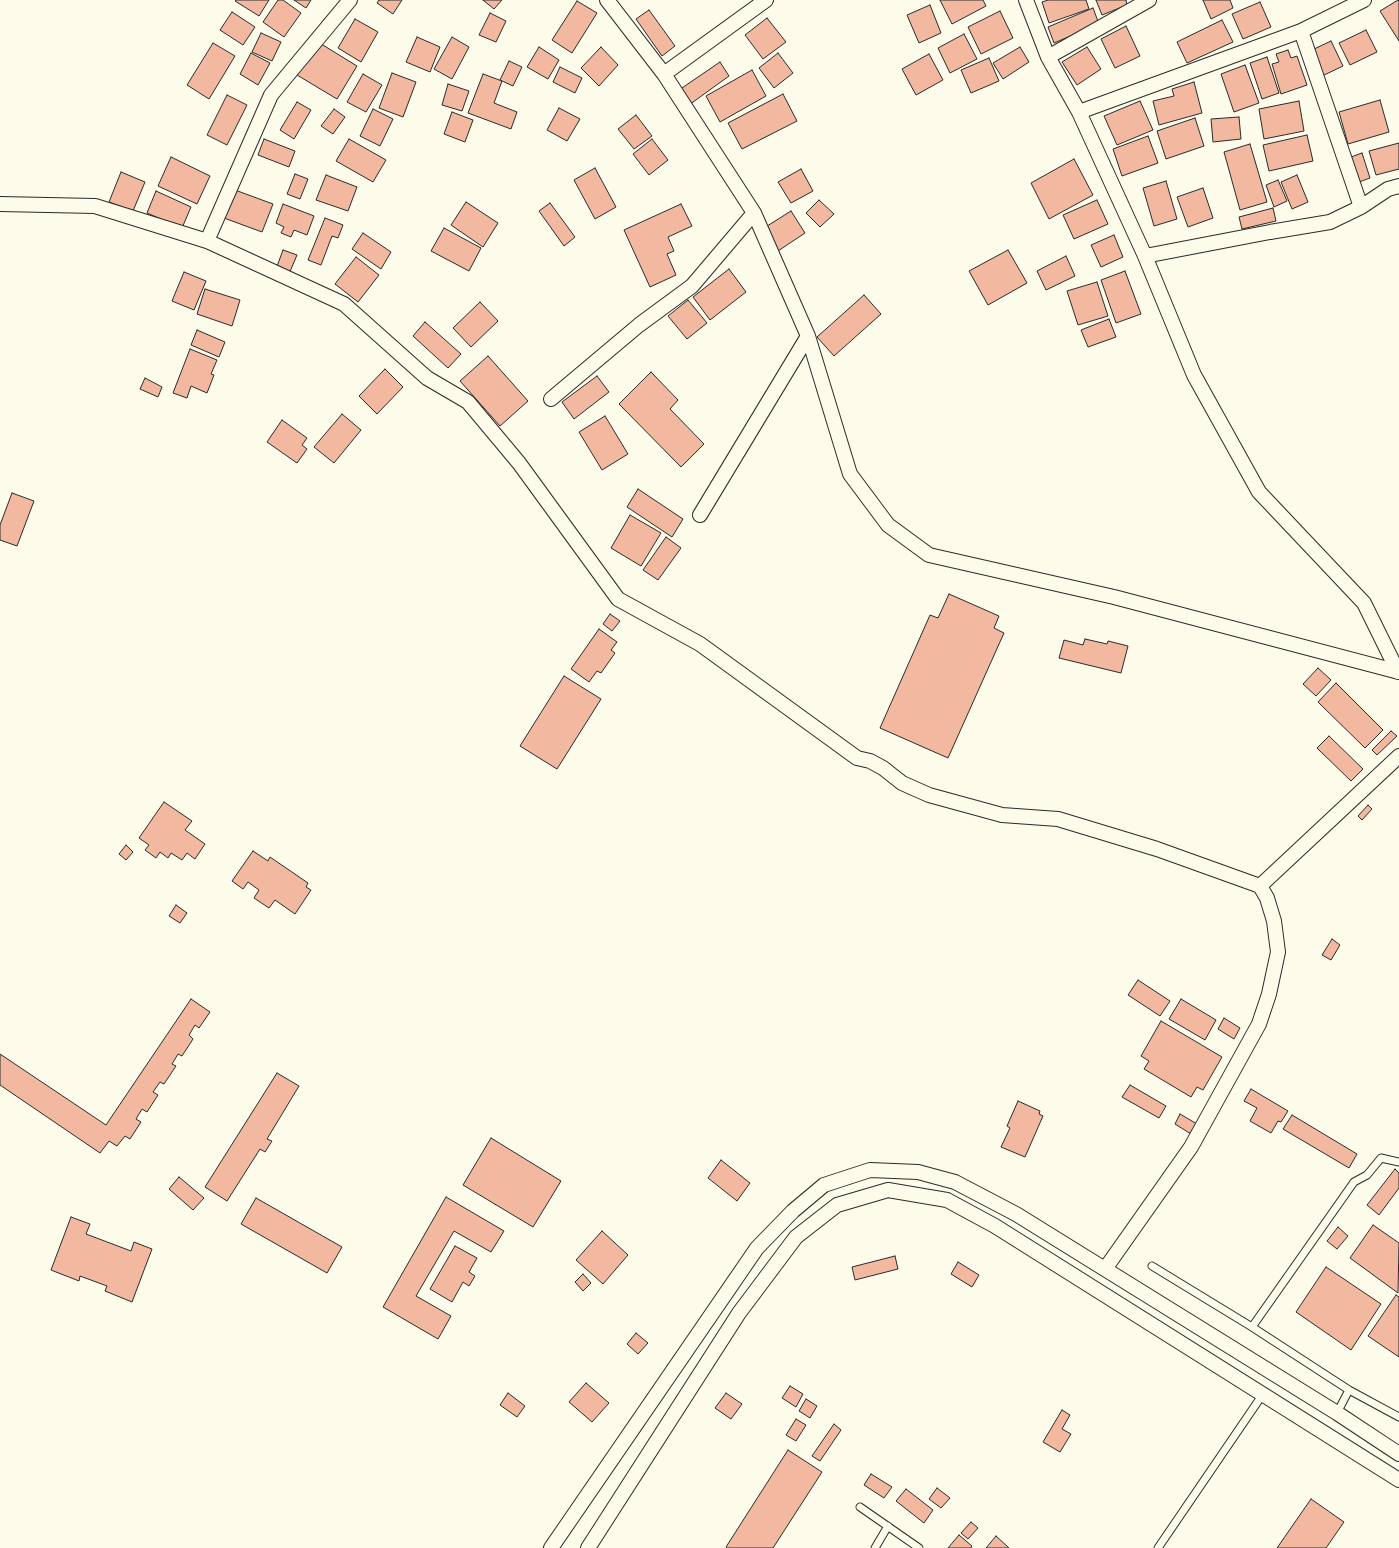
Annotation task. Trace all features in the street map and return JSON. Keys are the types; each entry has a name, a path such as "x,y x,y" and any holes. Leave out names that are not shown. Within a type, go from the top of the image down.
{"street":[{"path":"207,240 270,95 350,0"},
{"path":"607,0 664,74 754,213 808,336 850,474 888,525 929,555 1114,597 1399,672"},
{"path":"664,74 766,0"},
{"path":"1026,0 1048,57 1079,112 1145,256 1194,375 1259,492 1364,603 1399,672"},
{"path":"1048,57 1149,0"},
{"path":"1079,112 1301,31 1364,0"},
{"path":"1301,31 1361,207"},
{"path":"1145,256 1330,222 1361,207 1388,189 1399,186"},
{"path":"0,204 95,206 207,240 344,304 427,378 468,402 520,463 618,600 700,644 857,758 870,761 883,768 902,783 929,795 1002,815 1058,819 1157,849 1260,886 1267,898 1274,921 1278,952 1269,994 1259,1024 1191,1147 1105,1269"},
{"path":"551,399 639,325 692,286 754,213"},
{"path":"700,515 808,336"},
{"path":"1260,886 1399,756"},
{"path":"551,1548 757,1248 793,1211 824,1185 870,1170 918,1172 955,1182 1016,1214 1337,1413 1399,1454"},
{"path":"588,1548 739,1313 796,1237 837,1205 888,1190 947,1200 995,1226 1399,1480"}],"lane":[{"path":"1252,1327 1354,1182 1367,1175 1382,1158 1399,1162"},
{"path":"1152,1266 1252,1327 1349,1390 1399,1417"},
{"path":"1337,1413 1349,1390"},
{"path":"1158,1548 1263,1394"},
{"path":"860,1507 919,1548"},
{"path":"875,1548 888,1526"}],"building":[{"path":"236,0 269,0 259,16"},
{"path":"278,0 283,0 301,13 284,37 263,22"},
{"path":"294,0 311,0 306,8"},
{"path":"379,0 402,0 393,14 377,3"},
{"path":"483,0 502,0 494,9"},
{"path":"940,0 983,0 986,6 952,24"},
{"path":"1048,0 1086,0 1089,9 1049,23 1042,2"},
{"path":"1096,0 1126,0 1127,5 1102,15"},
{"path":"1203,0 1230,0 1233,8 1211,19"},
{"path":"1399,0 1399,41 1380,11"},
{"path":"577,1 597,13 572,53 552,40"},
{"path":"1260,2 1271,27 1243,39 1232,14"},
{"path":"930,5 941,33 919,43 907,15"},
{"path":"1093,8 1099,24 1054,43 1048,27"},
{"path":"649,10 675,46 662,56 636,19"},
{"path":"1000,11 1013,38 981,54 968,27"},
{"path":"232,12 255,27 243,45 220,30"},
{"path":"490,13 506,21 496,42 479,35"},
{"path":"767,18 786,42 763,59 745,35"},
{"path":"355,19 378,32 361,62 338,48"},
{"path":"1222,20 1233,42 1187,63 1177,42"},
{"path":"1126,26 1140,56 1115,68 1101,39"},
{"path":"1366,30 1377,52 1350,65 1339,43"},
{"path":"261,33 281,42 272,61 252,52"},
{"path":"964,34 977,59 950,73 938,48"},
{"path":"417,37 440,47 430,72 406,62"},
{"path":"452,37 469,47 452,79 434,69"},
{"path":"1331,41 1343,66 1322,76 1310,51"},
{"path":"318,42 357,66 337,99 297,75"},
{"path":"213,43 235,56 209,99 187,85"},
{"path":"539,47 559,60 548,79 527,67"},
{"path":"601,47 618,65 599,86 581,68"},
{"path":"1020,47 1029,62 1003,79 993,63"},
{"path":"1087,47 1101,69 1077,85 1062,62"},
{"path":"1288,50 1291,58 1297,56 1307,85 1281,94 1272,64 1279,62 1276,54"},
{"path":"251,53 270,63 258,85 240,74"},
{"path":"778,53 793,73 774,88 759,68"},
{"path":"929,54 943,80 916,95 902,69"},
{"path":"1267,57 1279,93 1262,99 1250,63"},
{"path":"989,58 999,81 971,93 961,70"},
{"path":"509,61 522,67 513,86 500,80"},
{"path":"720,62 729,76 689,105 679,90"},
{"path":"1245,65 1259,103 1234,112 1221,74"},
{"path":"560,67 582,78 575,93 553,82"},
{"path":"752,70 766,96 720,122 706,96"},
{"path":"392,73 416,82 403,117 379,108"},
{"path":"363,74 382,85 366,112 347,102"},
{"path":"483,74 502,81 494,103 517,112 511,129 468,113"},
{"path":"1194,82 1202,113 1159,125 1153,101 1174,96 1172,89"},
{"path":"448,84 469,91 462,111 442,105"},
{"path":"783,94 797,121 742,149 728,123"},
{"path":"227,95 247,105 227,145 207,135"},
{"path":"1380,100 1389,132 1348,144 1339,112"},
{"path":"1140,101 1153,130 1117,145 1104,116"},
{"path":"1299,101 1304,131 1264,139 1259,109"},
{"path":"297,102 311,110 294,139 280,130"},
{"path":"559,108 580,119 567,141 547,130"},
{"path":"334,109 345,117 333,134 321,126"},
{"path":"373,109 393,119 380,146 360,136"},
{"path":"452,112 473,120 465,142 444,134"},
{"path":"636,115 652,136 634,149 618,129"},
{"path":"1239,117 1241,139 1213,142 1211,119"},
{"path":"1195,118 1204,146 1166,159 1157,131"},
{"path":"1307,135 1313,161 1269,171 1263,145"},
{"path":"1148,136 1158,163 1122,176 1113,149"},
{"path":"264,139 295,151 289,167 258,155"},
{"path":"349,139 386,160 373,182 336,161"},
{"path":"652,139 668,160 649,175 633,154"},
{"path":"1399,143 1399,169 1376,175 1369,151"},
{"path":"1250,144 1267,202 1240,210 1224,152"},
{"path":"1362,153 1370,178 1359,182 1351,157"},
{"path":"171,157 210,176 197,204 158,186"},
{"path":"1074,159 1093,195 1049,219 1031,183"},
{"path":"595,168 616,207 595,219 574,180"},
{"path":"801,169 813,191 791,203 778,182"},
{"path":"121,172 145,182 133,211 109,202"},
{"path":"295,174 308,179 300,199 287,194"},
{"path":"326,175 357,187 348,211 316,200"},
{"path":"1297,175 1308,202 1292,209 1281,182"},
{"path":"1278,180 1287,201 1274,207 1266,185"},
{"path":"1166,181 1177,219 1154,226 1143,188"},
{"path":"1203,188 1213,218 1188,227 1177,197"},
{"path":"235,190 273,204 262,232 224,218"},
{"path":"156,191 191,207 182,228 147,213"},
{"path":"819,200 834,214 820,227 806,213"},
{"path":"1097,200 1108,224 1074,239 1063,215"},
{"path":"466,202 498,223 483,247 451,225"},
{"path":"550,203 575,237 564,246 539,211"},
{"path":"283,204 314,216 307,235 294,230 291,237 281,233 284,227 276,223"},
{"path":"681,204 692,226 668,237 674,251 667,254 676,275 650,287 624,230"},
{"path":"1273,208 1276,221 1242,229 1239,217"},
{"path":"791,211 805,233 778,251 764,228"},
{"path":"325,218 343,225 338,238 332,236 321,265 308,260"},
{"path":"444,228 481,248 469,271 431,251"},
{"path":"363,233 391,252 381,269 352,249"},
{"path":"1114,235 1123,257 1101,267 1091,245"},
{"path":"283,250 297,255 289,274 276,269"},
{"path":"1008,250 1027,283 988,305 969,271"},
{"path":"1066,256 1075,276 1046,290 1037,271"},
{"path":"356,257 379,275 358,302 335,284"},
{"path":"729,269 746,292 710,320 693,297"},
{"path":"1125,271 1141,314 1116,323 1101,280"},
{"path":"184,272 206,281 194,310 172,301"},
{"path":"1097,282 1108,316 1078,325 1067,291"},
{"path":"205,289 240,300 232,326 197,314"},
{"path":"864,295 881,314 834,356 817,337"},
{"path":"688,300 707,323 687,339 668,316"},
{"path":"480,302 498,321 471,347 453,328"},
{"path":"1109,319 1116,337 1088,347 1081,330"},
{"path":"425,322 461,354 448,368 413,336"},
{"path":"197,330 225,342 219,357 191,345"},
{"path":"190,349 217,360 211,374 214,375 207,393 191,386 187,398 173,393"},
{"path":"488,356 528,401 500,426 460,381"},
{"path":"385,369 403,387 377,414 359,396"},
{"path":"651,372 678,400 670,409 704,444 681,467 619,404"},
{"path":"597,376 609,392 574,419 562,402"},
{"path":"145,378 162,387 158,397 140,389"},
{"path":"342,414 361,430 334,463 314,447"},
{"path":"605,416 628,454 602,470 579,432"},
{"path":"282,420 307,438 302,445 307,449 297,463 267,442"},
{"path":"638,489 683,519 672,537 627,507"},
{"path":"12,493 34,501 17,546 0,540 0,525"},
{"path":"630,515 661,533 641,566 611,548"},
{"path":"666,537 681,548 658,580 643,570"},
{"path":"949,594 999,616 994,628 1004,633 948,758 880,728 930,615 938,618"},
{"path":"610,614 620,621 612,631 603,624"},
{"path":"599,629 617,642 611,650 615,653 601,673 597,671 589,682 571,669"},
{"path":"1085,639 1107,644 1108,641 1128,646 1121,673 1059,658 1064,640 1083,645"},
{"path":"1318,668 1331,680 1316,696 1303,684"},
{"path":"564,676 601,699 557,769 520,746"},
{"path":"1336,683 1383,730 1365,748 1318,702"},
{"path":"1391,731 1397,736 1377,755 1372,750"},
{"path":"1329,736 1363,769 1351,781 1317,748"},
{"path":"164,802 192,821 185,830 205,844 195,859 187,853 182,860 171,853 168,858 160,852 156,858 145,850 149,845 139,838"},
{"path":"1368,805 1372,809 1362,820 1358,816"},
{"path":"126,845 133,852 126,860 119,854"},
{"path":"253,851 268,861 270,857 308,883 306,887 311,890 295,914 275,900 269,908 254,898 259,890 248,882 243,889 232,881"},
{"path":"176,905 187,913 180,923 169,916"},
{"path":"1332,939 1340,945 1331,960 1322,955"},
{"path":"1138,980 1170,1001 1160,1016 1128,995"},
{"path":"191,999 210,1012 199,1028 195,1025 189,1035 193,1039 182,1056 178,1054 172,1064 176,1066 164,1084 160,1082 153,1092 158,1095 147,1112 142,1109 136,1119 141,1122 130,1139 125,1136 117,1146 109,1141 100,1153 0,1085 0,1054 106,1125"},
{"path":"1181,999 1216,1020 1205,1040 1169,1019"},
{"path":"1224,1018 1240,1028 1234,1039 1218,1029"},
{"path":"1161,1021 1222,1057 1203,1090 1197,1087 1191,1097 1144,1069 1149,1061 1141,1056"},
{"path":"277,1073 299,1086 267,1139 272,1141 265,1152 260,1149 227,1201 205,1187"},
{"path":"1130,1085 1166,1106 1159,1118 1122,1097"},
{"path":"1251,1089 1288,1111 1281,1122 1278,1121 1271,1133 1250,1121 1257,1108 1244,1101"},
{"path":"1018,1101 1040,1111 1039,1114 1043,1116 1025,1157 1001,1147 1010,1128 1007,1126"},
{"path":"1180,1114 1197,1124 1191,1134 1175,1124"},
{"path":"1292,1115 1357,1154 1349,1168 1283,1129"},
{"path":"491,1138 561,1181 533,1227 463,1185"},
{"path":"721,1160 750,1183 737,1201 708,1178"},
{"path":"1395,1169 1399,1173 1399,1188 1379,1215 1367,1205"},
{"path":"179,1177 204,1198 193,1210 169,1189"},
{"path":"446,1197 504,1231 491,1252 454,1231 416,1296 451,1316 438,1339 383,1307"},
{"path":"256,1198 342,1247 327,1273 241,1224"},
{"path":"71,1217 90,1224 86,1234 131,1251 134,1242 152,1249 132,1302 105,1291 107,1286 80,1276 79,1281 51,1270"},
{"path":"1373,1225 1399,1243 1398,1293 1350,1258"},
{"path":"1338,1227 1348,1236 1337,1249 1327,1241"},
{"path":"602,1231 628,1255 603,1284 576,1260"},
{"path":"455,1246 477,1258 469,1272 475,1276 469,1286 463,1282 452,1302 430,1289"},
{"path":"895,1256 898,1269 855,1280 852,1267"},
{"path":"958,1262 979,1275 972,1287 951,1274"},
{"path":"1326,1267 1381,1304 1351,1350 1296,1312"},
{"path":"583,1274 591,1283 583,1291 575,1282"},
{"path":"1396,1295 1399,1297 1399,1357 1368,1336"},
{"path":"636,1333 648,1343 638,1354 627,1344"},
{"path":"586,1383 609,1403 592,1422 569,1402"},
{"path":"790,1386 803,1394 796,1407 782,1398"},
{"path":"508,1393 525,1406 517,1417 500,1405"},
{"path":"726,1393 742,1404 731,1419 715,1408"},
{"path":"806,1399 817,1406 810,1418 799,1411"},
{"path":"1062,1410 1070,1415 1062,1429 1071,1434 1060,1452 1043,1442"},
{"path":"796,1419 806,1425 796,1441 786,1435"},
{"path":"834,1424 841,1430 820,1461 812,1456"},
{"path":"788,1450 822,1472 773,1548 726,1547"},
{"path":"871,1474 892,1487 884,1498 864,1485"},
{"path":"937,1488 950,1498 941,1508 929,1499"},
{"path":"906,1489 933,1510 924,1523 896,1501"},
{"path":"1311,1499 1344,1522 1326,1548 1277,1548"},
{"path":"971,1522 978,1528 968,1539 961,1533"},
{"path":"959,1535 972,1546 971,1548 948,1548"},
{"path":"996,1536 1009,1548 986,1548"}]}
